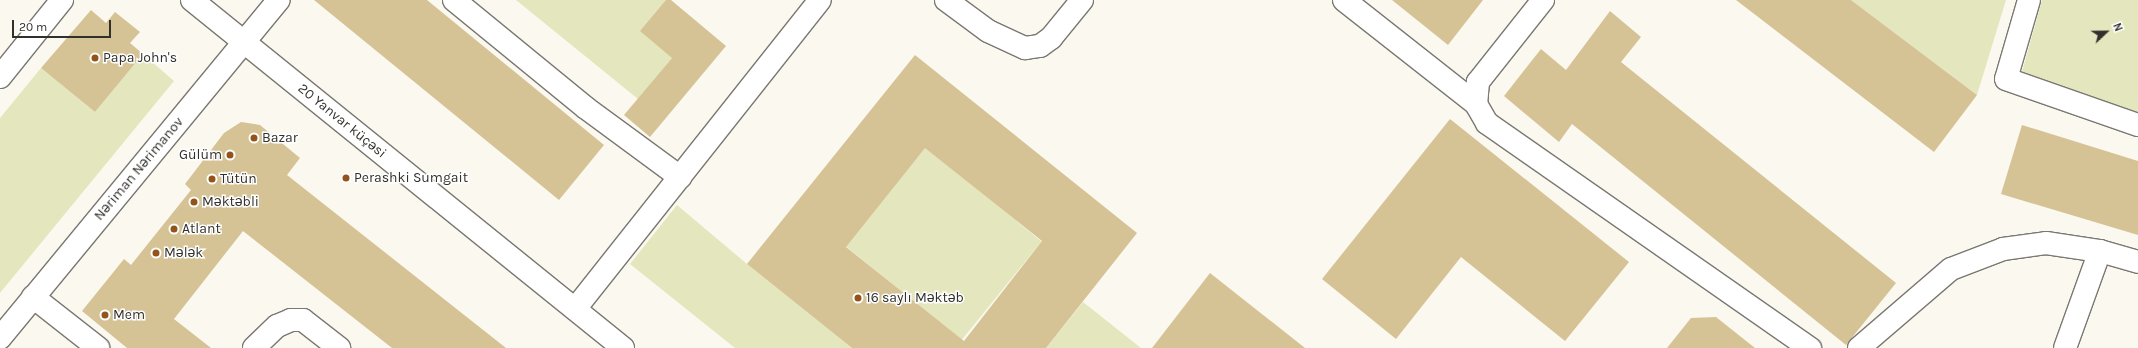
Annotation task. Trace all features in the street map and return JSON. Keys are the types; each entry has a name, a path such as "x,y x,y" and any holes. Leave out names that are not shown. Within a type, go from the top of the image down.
{"street":[{"path":"0,77 62,0"},
{"name":"20 Yanvar küçəsi","path":"192,0 623,348"},
{"name":"Nəriman Nərimanov","path":"0,338 279,0"},
{"path":"454,0 586,108 680,177"},
{"path":"575,309 820,0"},
{"path":"946,0 988,31 1025,48 1040,46 1051,38 1082,0"},
{"path":"1344,0 1476,104 1487,123 1810,348"},
{"path":"1476,104 1478,82 1543,0"},
{"path":"2029,0 2006,79 2138,125"},
{"path":"1859,348 1951,269 2003,249 2046,243 2100,251 2138,262"},
{"path":"2065,348 2100,251"},
{"path":"33,297 98,348"},
{"path":"254,348 277,326 291,320 303,320 339,348"}],"green space":[{"path":"516,0 666,0 672,58 638,99"},
{"path":"1851,0 2006,0 1977,95"},
{"path":"2042,0 2138,0 2138,114 2022,72"},
{"path":"143,54 174,81 0,293 0,118 41,68 95,112"},
{"path":"925,147 1042,241 962,340 845,246"},
{"path":"677,205 747,264 852,348 735,348 630,264"},
{"path":"1083,302 1141,348 1046,348"}],"building":[{"path":"314,0 427,0 604,145 559,200"},
{"path":"666,0 671,0 726,46 650,137 624,115 672,58 640,31"},
{"path":"1392,0 1483,0 1448,45"},
{"path":"1736,0 1851,0 1977,95 1934,152"},
{"path":"91,10 106,23 115,12 140,32 130,43 143,54 95,112 41,68"},
{"path":"1610,11 1641,37 1621,62 1896,283 1846,345 1572,124 1559,142 1504,96 1541,49 1566,70"},
{"path":"915,55 1137,233 1046,348 852,348 747,264","holes":["925,148 1042,241 964,341 846,247"]},
{"path":"1450,119 1629,262 1565,341 1461,257 1396,339 1322,279"},
{"path":"241,122 260,125 300,158 287,175 506,348 392,348 243,231 174,319 211,348 127,348 82,311 124,259 131,265 191,190 185,184 224,133"},
{"path":"2022,125 2138,161 2138,235 2001,194"},
{"path":"1210,273 1305,348 1152,348"},
{"path":"1716,317 1755,348 1667,348 1691,318"}],"place":[{"name":"Papa John's","path":"95,58"},
{"name":"Bazar","path":"254,138"},
{"name":"Gülüm","path":"230,155"},
{"name":"Perashki Sumgait","path":"346,178"},
{"name":"Tütün","path":"212,179"},
{"name":"Məktəbli","path":"194,202"},
{"name":"Atlant","path":"174,229"},
{"name":"Mələk","path":"156,253"},
{"name":"16 saylı Məktəb","path":"858,298"},
{"name":"Mem","path":"105,315"}]}
